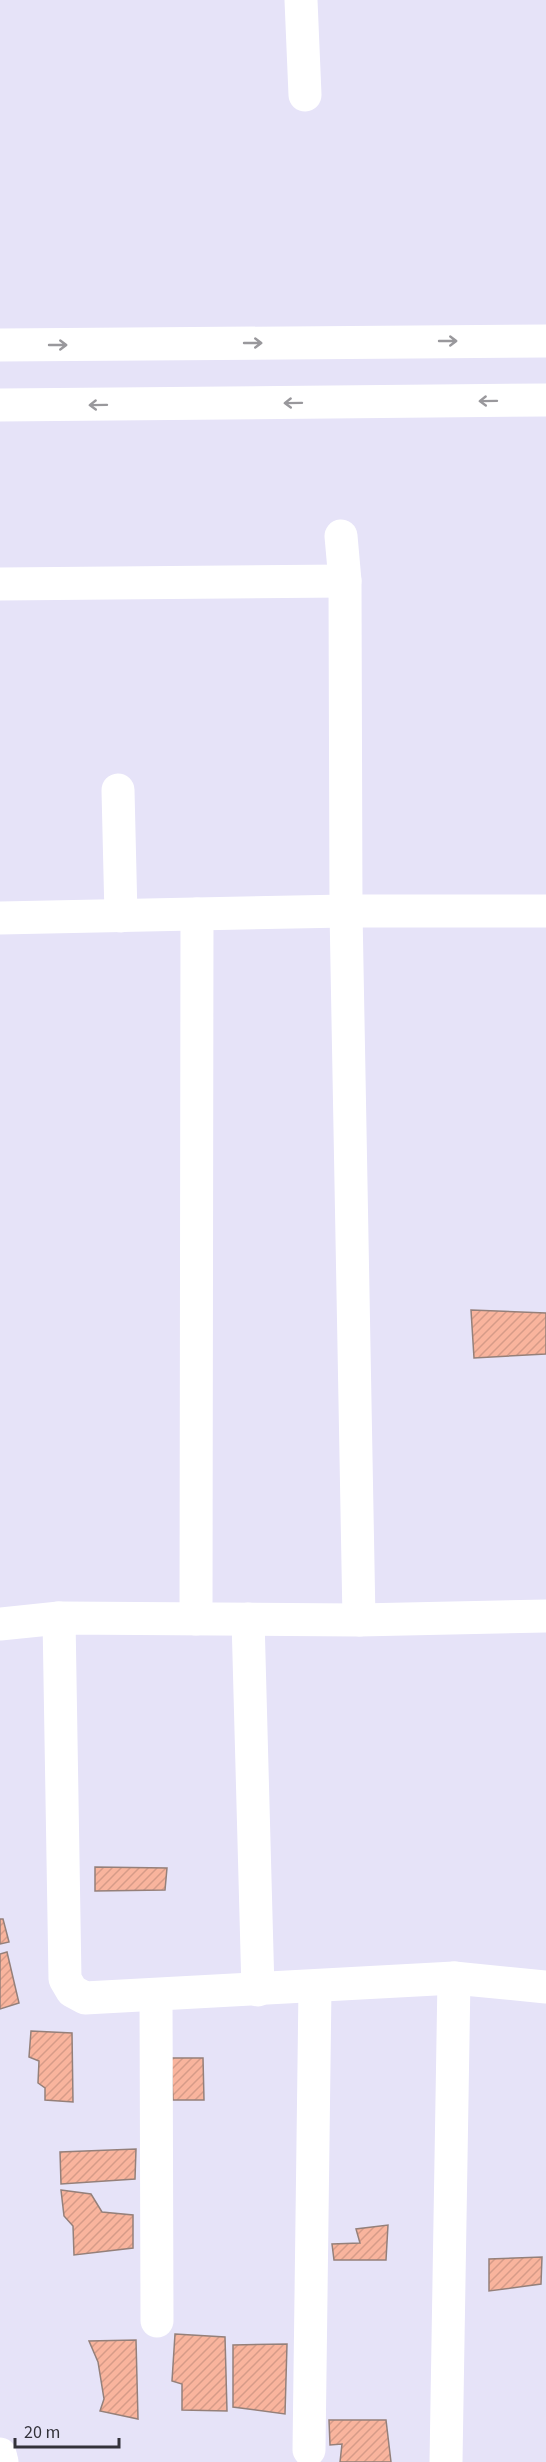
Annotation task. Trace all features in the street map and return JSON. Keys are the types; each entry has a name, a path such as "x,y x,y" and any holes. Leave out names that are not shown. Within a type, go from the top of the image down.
{"street":[{"path":"301,0 305,96"},
{"path":"0,345 546,341"},
{"path":"0,405 546,400"},
{"path":"341,536 345,581 346,911 359,1620"},
{"path":"0,584 345,581"},
{"path":"118,790 121,916"},
{"path":"0,918 346,911 546,911"},
{"path":"196,1619 197,914"},
{"path":"0,1624 59,1618 359,1620 546,1616"},
{"path":"59,1618 65,1979 72,1991 85,1998 454,1978 546,1987"},
{"path":"248,1619 258,1990"},
{"path":"446,2462 454,1978"},
{"path":"309,2450 315,1987"},
{"path":"156,1995 157,2321"},
{"path":"0,2454 2,2462"}],"building":[{"path":"471,1310 546,1313 546,1354 474,1358"},
{"path":"95,1867 167,1868 165,1890 95,1891"},
{"path":"0,1919 3,1919 9,1942 0,1944"},
{"path":"7,1952 19,2003 0,2009 0,1954"},
{"path":"31,2031 72,2033 73,2102 45,2100 45,2088 38,2083 39,2061 29,2057"},
{"path":"171,2058 203,2058 204,2100 173,2100"},
{"path":"136,2149 135,2179 61,2184 60,2152"},
{"path":"61,2190 91,2194 102,2212 133,2215 133,2248 74,2255 73,2226 64,2216"},
{"path":"388,2225 386,2260 334,2260 332,2244 360,2243 356,2229"},
{"path":"542,2257 541,2284 489,2291 489,2259"},
{"path":"175,2334 225,2337 227,2411 182,2410 182,2384 172,2381"},
{"path":"136,2340 138,2419 100,2411 104,2399 98,2362 89,2341"},
{"path":"287,2344 285,2414 233,2407 233,2345"},
{"path":"329,2420 386,2420 391,2462 340,2462 342,2444 330,2445"}]}
